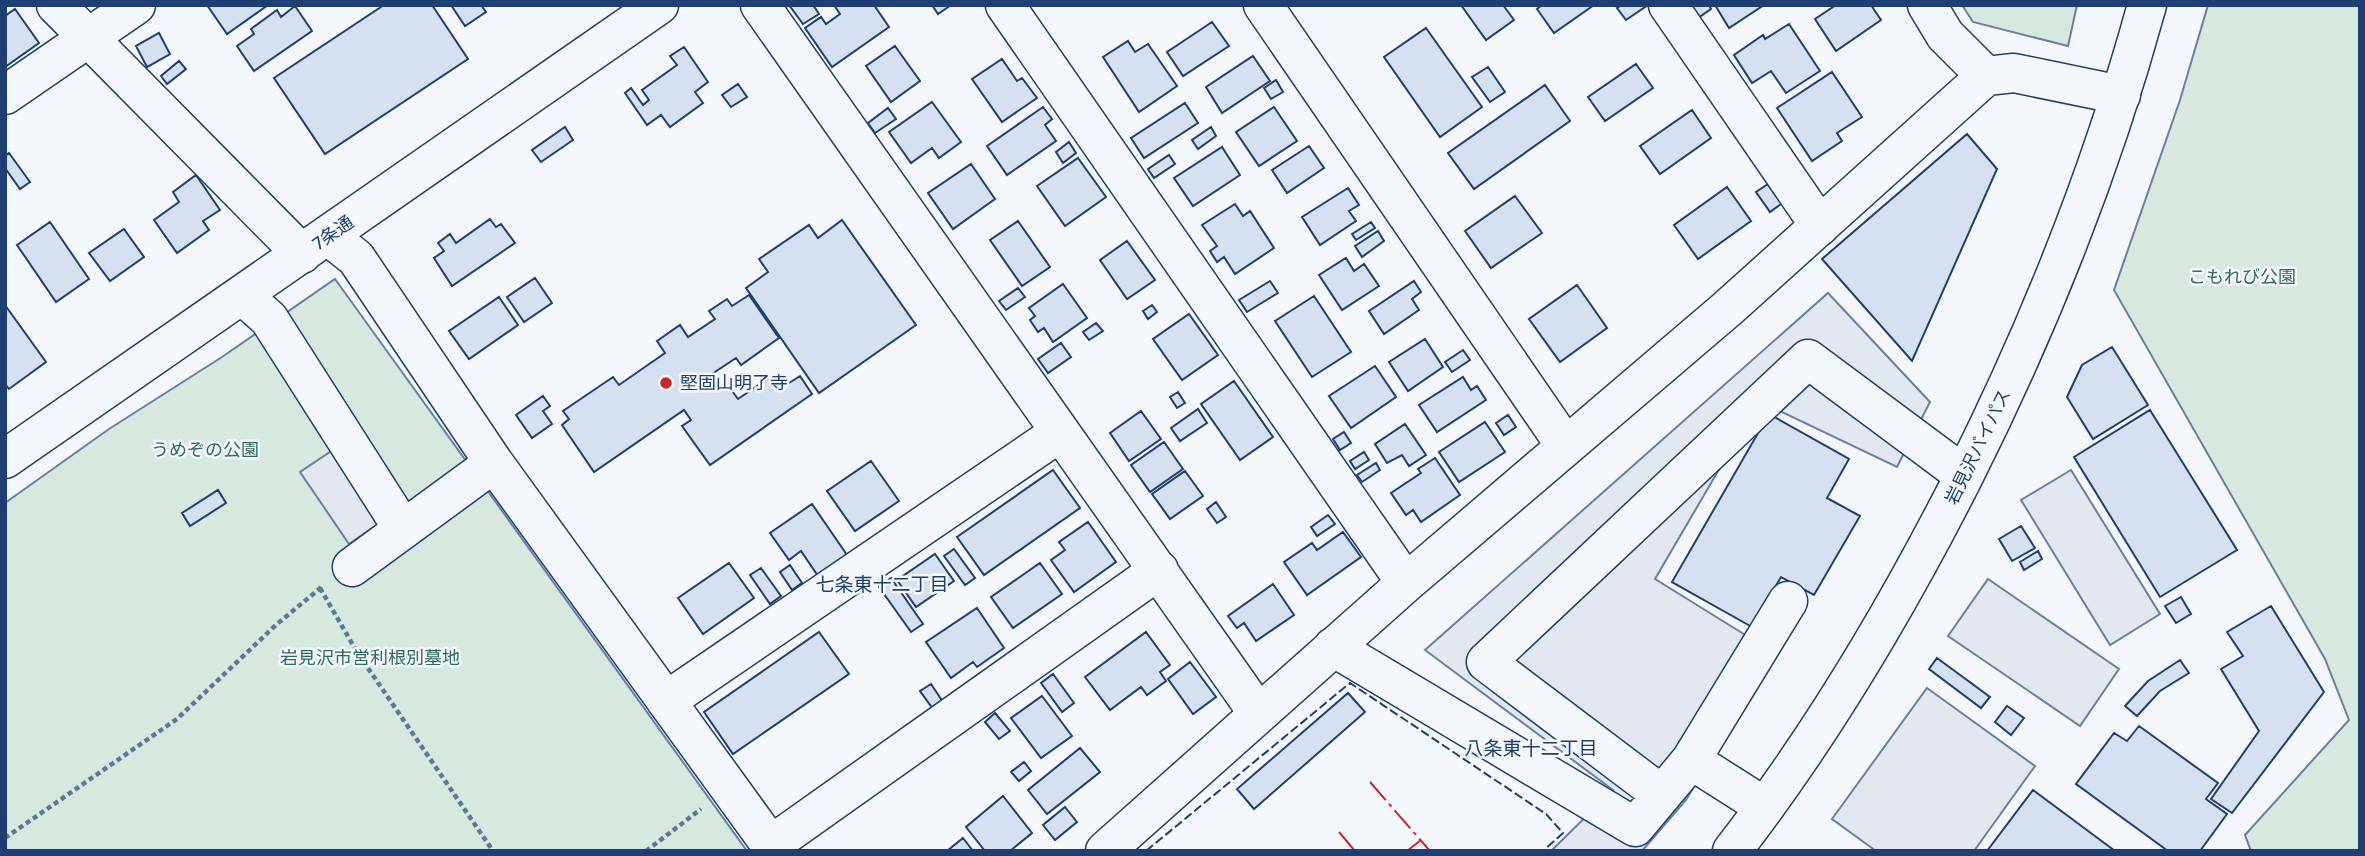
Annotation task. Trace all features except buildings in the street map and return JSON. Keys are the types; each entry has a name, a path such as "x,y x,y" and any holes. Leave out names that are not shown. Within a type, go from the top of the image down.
{"main road":[{"path":"56,5 315,245 356,258 494,463 773,848 1159,570"},
{"path":"5,95 136,5"},
{"name":"7条通","path":"5,459 660,5"},
{"path":"760,5 1258,713"},
{"path":"1005,5 1406,583"},
{"path":"1263,5 1565,445"},
{"path":"1668,5 1820,226"},
{"path":"1927,5 1945,35 1986,76"},
{"name":"岩見沢バイパス","path":"1732,851 1765,807 1875,640 1912,578 2022,357 2084,206 2121,95 2147,5"},
{"path":"1105,851 1406,583 1727,309 1986,76 2014,73 2121,95"},
{"path":"242,295 269,319 403,530"},
{"path":"1662,795 1486,662 1808,359 1964,475"},
{"path":"666,701 1059,433"},
{"path":"352,567 494,463"},
{"path":"1333,647 1635,827 1691,760 1788,601"},
{"path":"1691,760 1765,807"}],"path":[{"path":"5,838 177,719 277,624 320,588 352,567"},
{"path":"320,588 357,652 493,851"},
{"path":"646,851 730,788"}],"green space":[{"path":"1962,5 2077,5 2068,46 1973,22"},
{"name":"こもれび公園","path":"2208,5 2360,5 2360,851 2251,851 2245,835 2349,720 2325,659 2114,290 2180,100"},
{"name":"岩見沢市営利根別墓地","path":"335,279 747,851 5,851 5,503 109,429 222,357"}],"shaded area":[{"path":"1828,293 1930,402 1897,467 1759,401 1655,579 1776,654 1686,800 1642,851 1551,851 1613,790 1425,650"},
{"path":"357,434 406,505 349,544 300,472"},
{"path":"2071,470 2160,614 2110,645 2021,500"},
{"path":"1988,579 2119,669 2080,726 1948,636"},
{"path":"1927,688 2035,766 1974,851 1876,851 1832,819"}],"fence":[{"path":"1146,851 1350,683 1546,814 1563,833 1543,851"}],"power":[{"path":"1370,782 1430,851"},
{"path":"1339,832 1355,851"},
{"path":"1407,851 1421,840"}],"place":[{"name":"堅固山明了寺","path":"666,383"}],"district":[{"name":"七条東十二丁目","path":"882,584"},
{"name":"八条東十二丁目","path":"1531,748"}],"park label":[{"name":"うめぞの公園","path":"205,450"}]}
